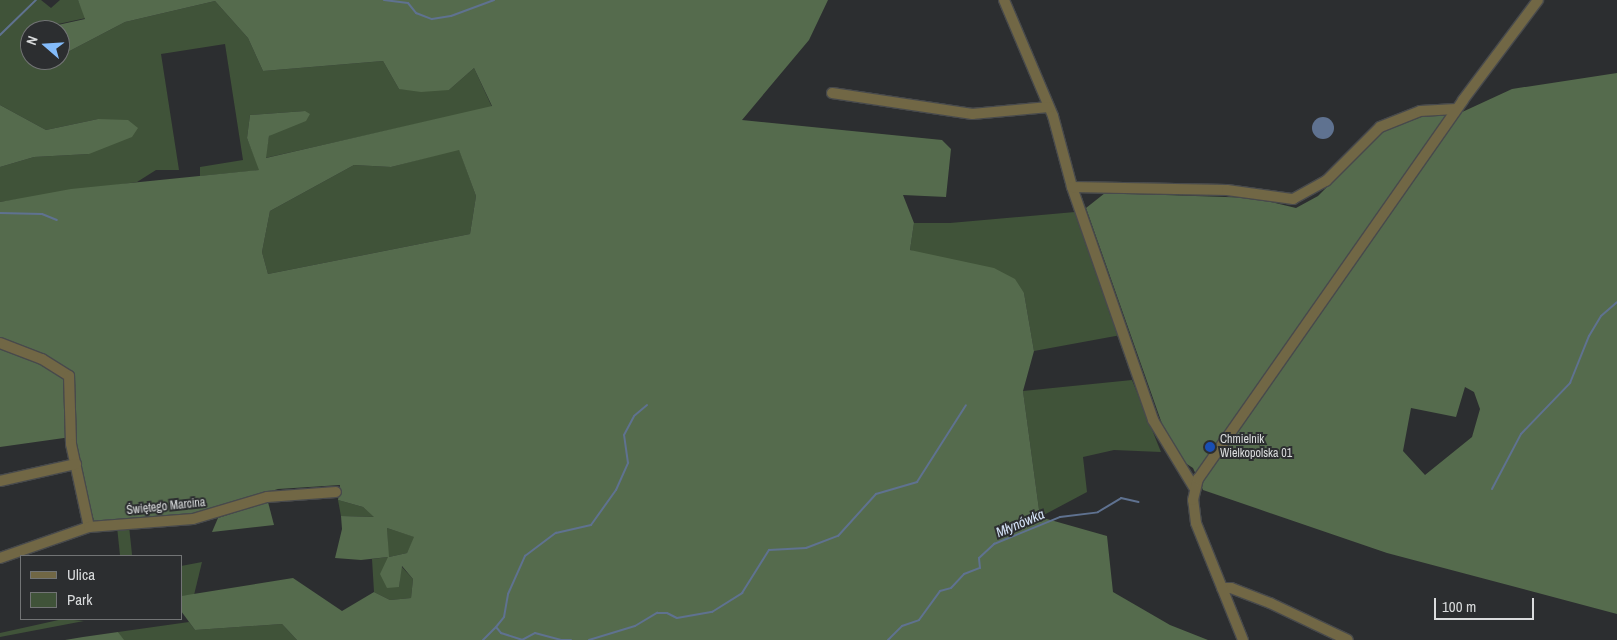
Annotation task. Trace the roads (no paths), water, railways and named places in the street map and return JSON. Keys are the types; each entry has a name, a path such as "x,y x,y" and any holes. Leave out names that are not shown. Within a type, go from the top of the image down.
{"street":[{"path":"1004,0 1050,107 1072,187 1153,420 1194,489 1196,523 1243,640"},
{"path":"1194,489 1208,462 1456,109 1538,0"},
{"path":"832,93 972,114 1050,107"},
{"path":"1072,187 1227,190 1293,199 1326,181 1380,127 1420,111 1456,109"},
{"path":"0,343 42,360 69,376 69,426 89,526"},
{"path":"0,481 76,464"},
{"name":"Świętego Marcina","path":"0,558 89,526 193,519 267,496 336,492"},
{"path":"1222,588 1231,588 1270,603 1348,640"}],"water":[{"path":"1323,117 1331,120 1334,128 1331,136 1323,139 1315,136 1312,128 1315,120"}],"waterway":[{"path":"0,35 36,0"},
{"path":"384,0 408,3 416,13 432,19 451,16 494,0"},
{"path":"0,213 42,214 57,220"},
{"path":"1492,489 1521,434 1570,383 1589,336 1601,316 1617,302"},
{"path":"496,627 504,617 508,594 525,556 556,533 591,525 616,490 628,463 624,435 634,416 647,405"},
{"path":"589,640 635,626 657,613 667,613 677,618 712,612 742,593 769,550 806,548 838,536 876,494 917,482 966,405"},
{"name":"Młynówka","path":"888,640 902,626 919,620 940,591 951,588 964,574 980,568 979,558 994,544 1060,517 1098,512 1121,498 1139,502"},
{"path":"483,640 496,627 501,633 522,640 535,633 561,640"},
{"path":"561,640 571,640"}],"place":[{"name":"Chmielnik Wielkopolska 01","path":"1210,447"}]}
